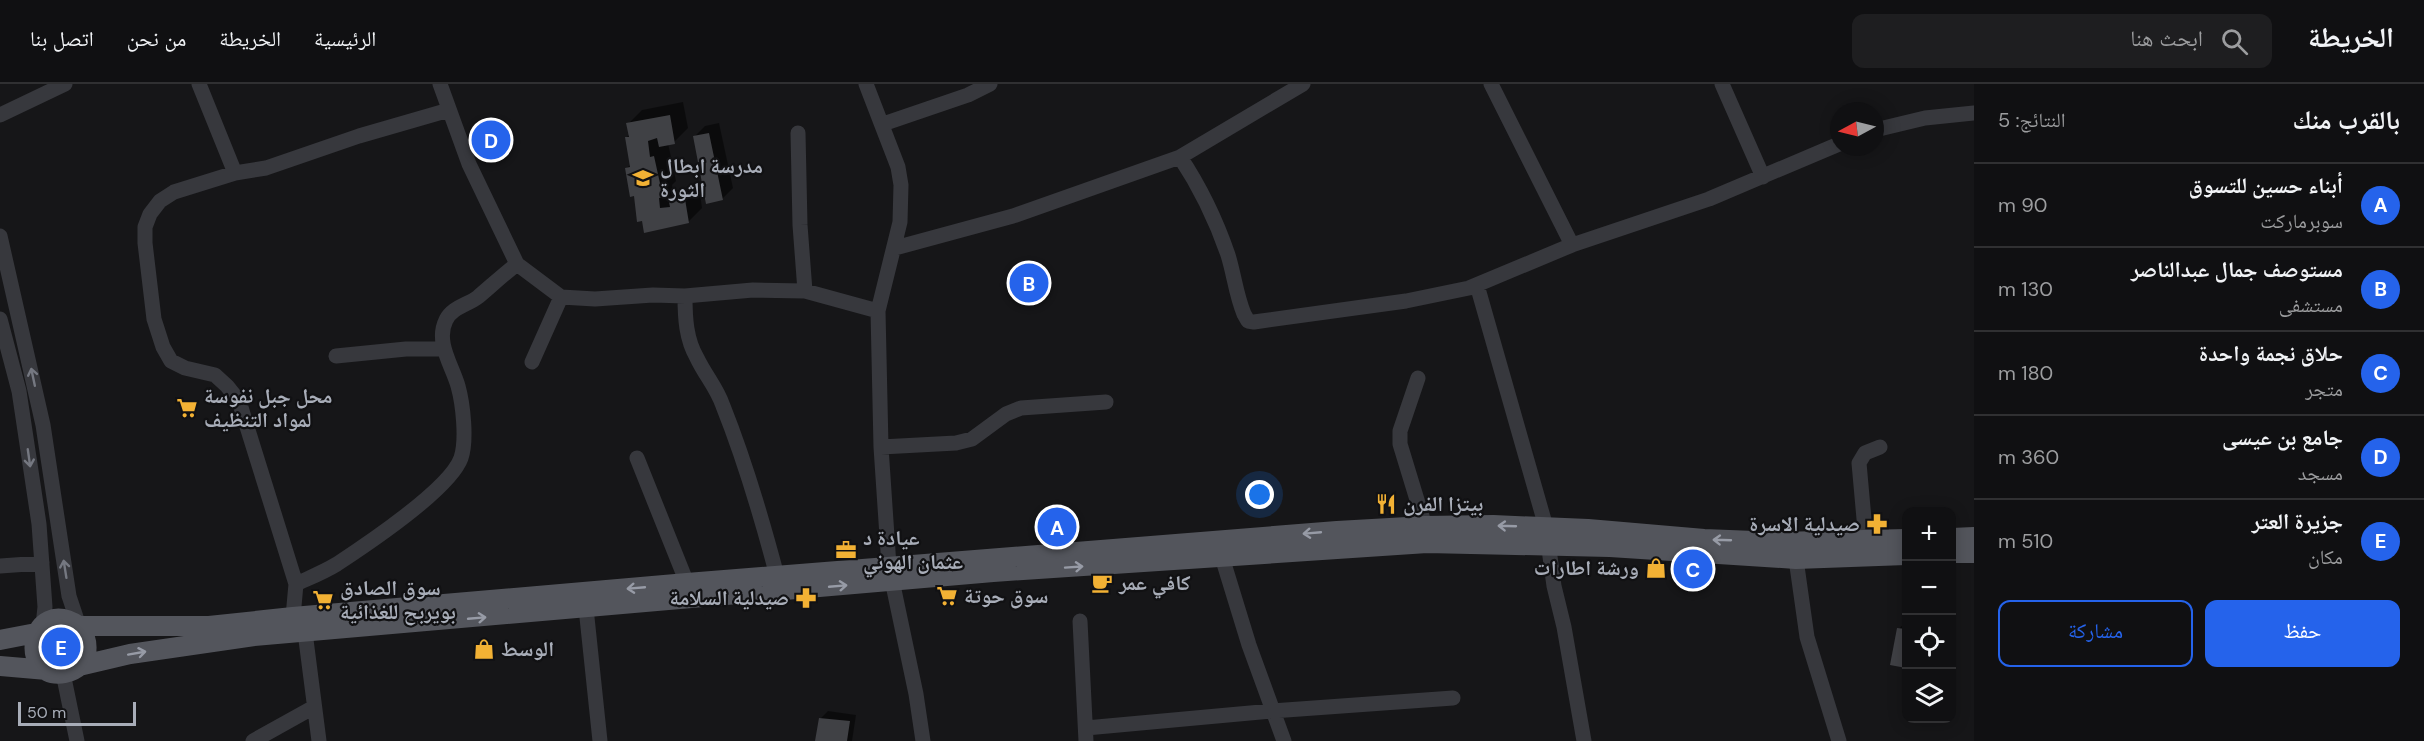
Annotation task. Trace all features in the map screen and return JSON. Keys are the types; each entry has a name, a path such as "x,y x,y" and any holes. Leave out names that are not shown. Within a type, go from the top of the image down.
{"main road":[{"path":"79,626 299,625 586,608 890,574 1325,531 1425,526 1796,559 1902,555"},
{"path":"0,666 63,670 130,654 299,625 687,583 777,576 993,572 1546,536 1779,542 1902,539"},
{"path":"1956,537 1974,537"},
{"path":"1956,553 1974,553"},
{"path":"0,640 40,629 52,620 61,619 79,626 88,646 86,656 63,670 39,663 34,654 33,643 40,629"}],"street":[{"path":"0,115 65,84"},
{"path":"199,84 235,173"},
{"path":"440,84 469,164 516,264 561,297 595,299 653,295 685,296 753,290 805,291 878,311"},
{"path":"866,84 898,167 901,185 900,222 878,311 881,447 890,574 916,694 923,741"},
{"path":"883,124 990,84"},
{"path":"895,248 1013,216 1180,157 1303,84"},
{"path":"1491,84 1572,245"},
{"path":"1722,84 1763,177"},
{"path":"319,741 299,625 296,584 238,401 215,375 185,368 171,361 163,347 154,319 145,227 150,214 160,201 174,192 235,173 266,168 359,136 449,111"},
{"path":"1884,128 1925,118 1974,112"},
{"path":"798,134 800,225 805,291"},
{"path":"1180,157 1195,181 1215,222 1228,255 1241,308 1248,321 1254,322 1406,301 1477,285 1572,245 1709,199 1830,148"},
{"path":"0,236 43,425 69,596 79,626"},
{"path":"296,584 336,564 424,501 457,468 462,456 463,411 459,388 444,349 442,334 445,322 450,313 477,298 516,264"},
{"path":"1477,285 1546,536 1584,741"},
{"path":"685,296 686,322 690,342 696,357 714,384 730,423 762,517 777,576"},
{"path":"532,362 561,297"},
{"path":"0,319 20,391 39,524 45,607 40,629"},
{"path":"336,356 444,349"},
{"path":"1418,378 1400,431 1401,444 1425,526"},
{"path":"881,447 956,443 972,439 1006,414 1021,408 1106,402"},
{"path":"1866,541 1859,463 1865,453 1880,447"},
{"path":"637,458 687,583"},
{"path":"1222,557 1249,645 1284,741"},
{"path":"1796,559 1807,638 1839,741"},
{"path":"0,566 42,562"},
{"path":"586,608 600,741"},
{"path":"1080,621 1086,734 1272,711 1453,698"},
{"path":"63,670 77,741"},
{"path":"253,741 314,707"}],"building":[{"path":"670,115 675,144 659,147 657,138 648,141 650,157 654,156 663,197 659,198 660,208 670,207 669,202 685,199 689,223 644,233 642,221 637,222 634,196 630,197 625,168 630,167 625,137 629,137 626,123"},
{"path":"709,133 723,200 706,204 693,136"},
{"path":"1897,628 1902,629 1902,667 1890,665"},
{"path":"819,718 850,721 847,741 815,741"}],"place":[{"name":"جامع بن عيسى","path":"491,140"},
{"name":"مدرسة ابطال الثورة","path":"643,178"},
{"name":"مستوصف جمال عبدالناصر","path":"1029,283"},
{"name":"محل جبل نفوسة لمواد التنظيف","path":"187,408"},
{"name":"بيتزا الفرن","path":"1386,504"},
{"name":"صيدلية الاسرة","path":"1877,524"},
{"name":"أبناء حسين للتسوق","path":"1057,527"},
{"name":"عيادة د عثمان الهوني","path":"846,550"},
{"name":"ورشة اطارات","path":"1656,568"},
{"name":"حلاق نجمة واحدة","path":"1693,569"},
{"name":"كافي عمر","path":"1102,583"},
{"name":"سوق حوتة","path":"947,596"},
{"name":"صيدلية السلامة","path":"806,598"},
{"name":"سوق الصادق بويربح للغذائية","path":"323,600"},
{"name":"جزيرة العتر","path":"61,647"},
{"name":"الوسط","path":"484,649"}]}
